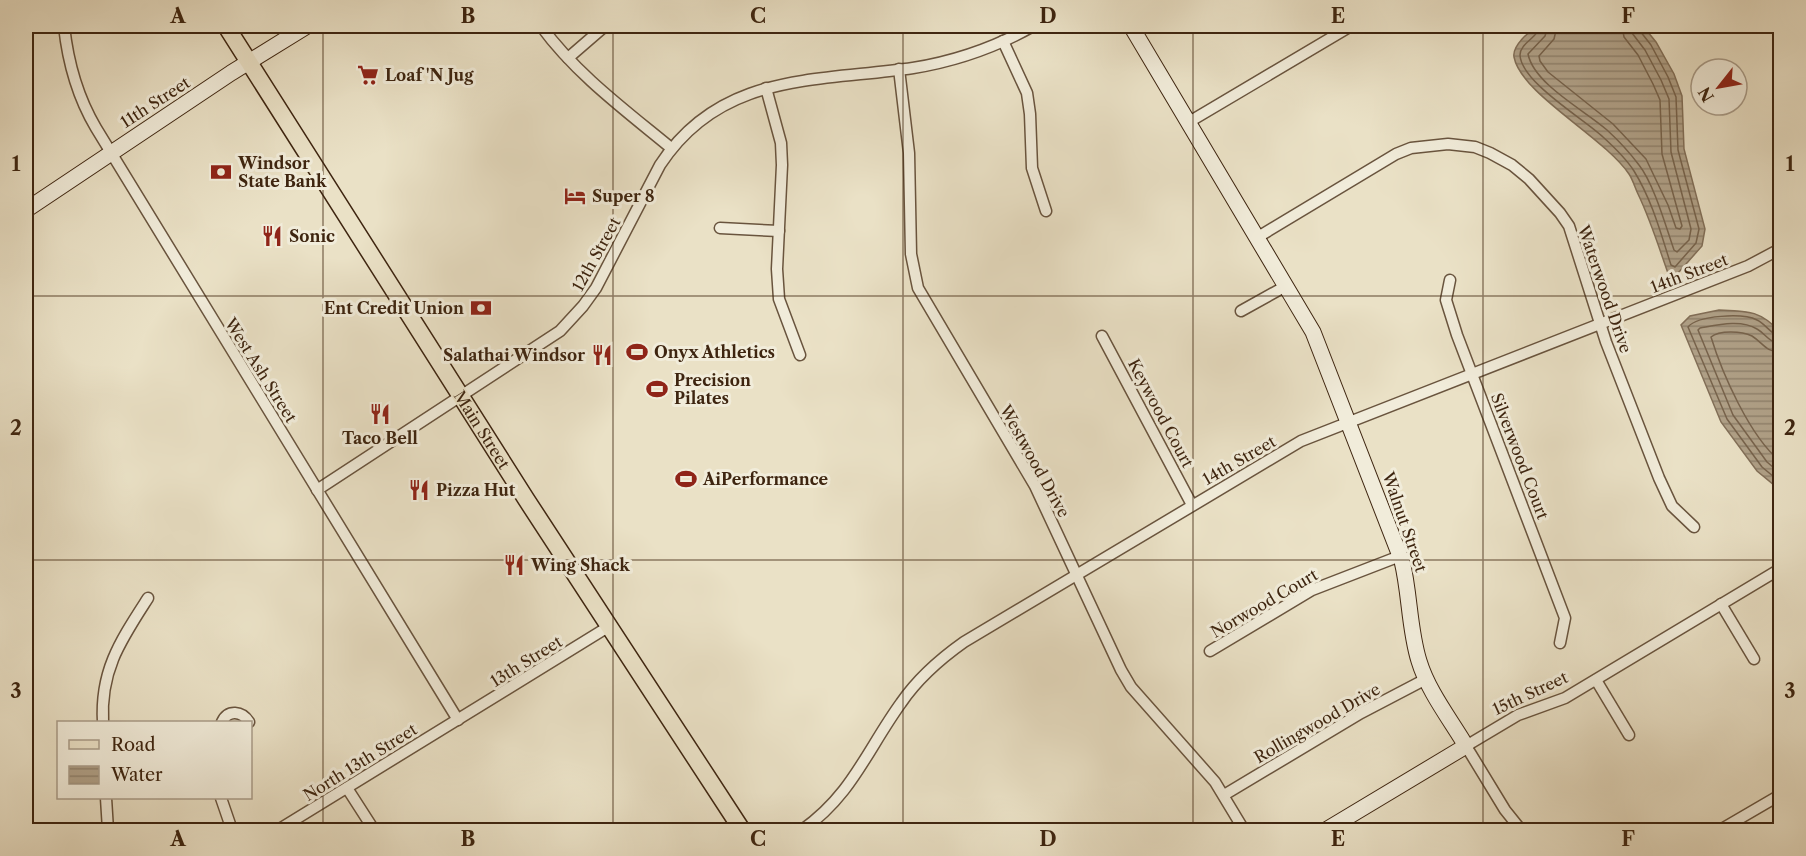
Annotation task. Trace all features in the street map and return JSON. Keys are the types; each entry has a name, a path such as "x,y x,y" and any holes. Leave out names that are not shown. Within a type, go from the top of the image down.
{"main road":[{"name":"Main Street","path":"226,26 608,627 742,831"}],"street":[{"name":"West Ash Street","path":"64,26 77,91 87,113 458,720"},
{"name":"11th Street","path":"26,210 249,61 307,26"},
{"path":"541,26 586,77 671,148"},
{"path":"568,58 605,26"},
{"name":"12th Street","path":"317,490 553,336 583,306 601,278 671,148 683,135 715,110 737,98 791,82 899,69 954,59 1003,41 1033,26"},
{"name":"Walnut Street","path":"1131,26 1313,332 1400,556 1407,581 1415,649 1426,679 1505,810 1521,831"},
{"path":"1189,122 1351,26"},
{"path":"1003,41 1027,93 1032,168 1046,211"},
{"name":"Westwood Drive","path":"899,69 909,153 910,254 916,281 1035,486 1120,670 1131,687 1215,782 1244,831"},
{"path":"766,88 781,143 777,275 779,299 800,355"},
{"name":"Waterwood Drive","path":"1258,237 1396,154 1411,148 1433,144 1475,147 1512,165 1545,194 1569,226 1599,324 1659,478 1672,507 1694,527"},
{"path":"720,228 779,231"},
{"name":"14th Street","path":"802,831 843,793 864,764 901,702 935,664 964,642 1192,505 1301,441 1748,266 1780,249"},
{"name":"Silverwood Court","path":"1450,280 1446,300 1565,618 1560,643"},
{"path":"1241,311 1286,285"},
{"name":"Keywood Court","path":"1102,336 1192,505"},
{"name":"Norwood Court","path":"1210,651 1312,590 1400,556"},
{"name":"15th Street","path":"1326,831 1518,715 1555,703 1780,569"},
{"path":"103,721 103,697 110,665 148,598"},
{"path":"1721,604 1754,659"},
{"name":"13th Street","path":"458,720 608,627"},
{"name":"Rollingwood Drive","path":"1224,795 1361,713 1426,679"},
{"path":"1596,680 1629,735"},
{"path":"223,721 231,713 239,713 248,721"},
{"name":"North 13th Street","path":"278,831 458,720"},
{"path":"347,788 374,831"},
{"path":"1720,831 1780,795"},
{"path":"106,799 108,831"},
{"path":"222,799 232,831"}],"water":[{"path":"1538,26 1643,26 1656,42 1674,74 1682,96 1684,149 1705,229 1702,246 1678,273 1669,276 1647,214 1629,174 1601,145 1531,86 1520,71 1514,57 1516,48 1526,35"},
{"path":"1719,310 1752,313 1766,319 1780,332 1780,490 1757,471 1721,422 1681,325 1690,316"}],"waterway":[{"path":"26,810 27,830"}],"place":[{"name":"Loaf 'N Jug","path":"368,75"},
{"name":"Windsor State Bank","path":"221,172"},
{"name":"Super 8","path":"575,196"},
{"name":"Sonic","path":"272,236"},
{"name":"Ent Credit Union","path":"481,308"},
{"name":"Onyx Athletics","path":"637,352"},
{"name":"Salathai Windsor","path":"602,355"},
{"name":"Precision Pilates","path":"657,389"},
{"name":"Taco Bell","path":"380,414"},
{"name":"AiPerformance","path":"686,479"},
{"name":"Pizza Hut","path":"419,490"},
{"name":"Wing Shack","path":"514,565"}]}
